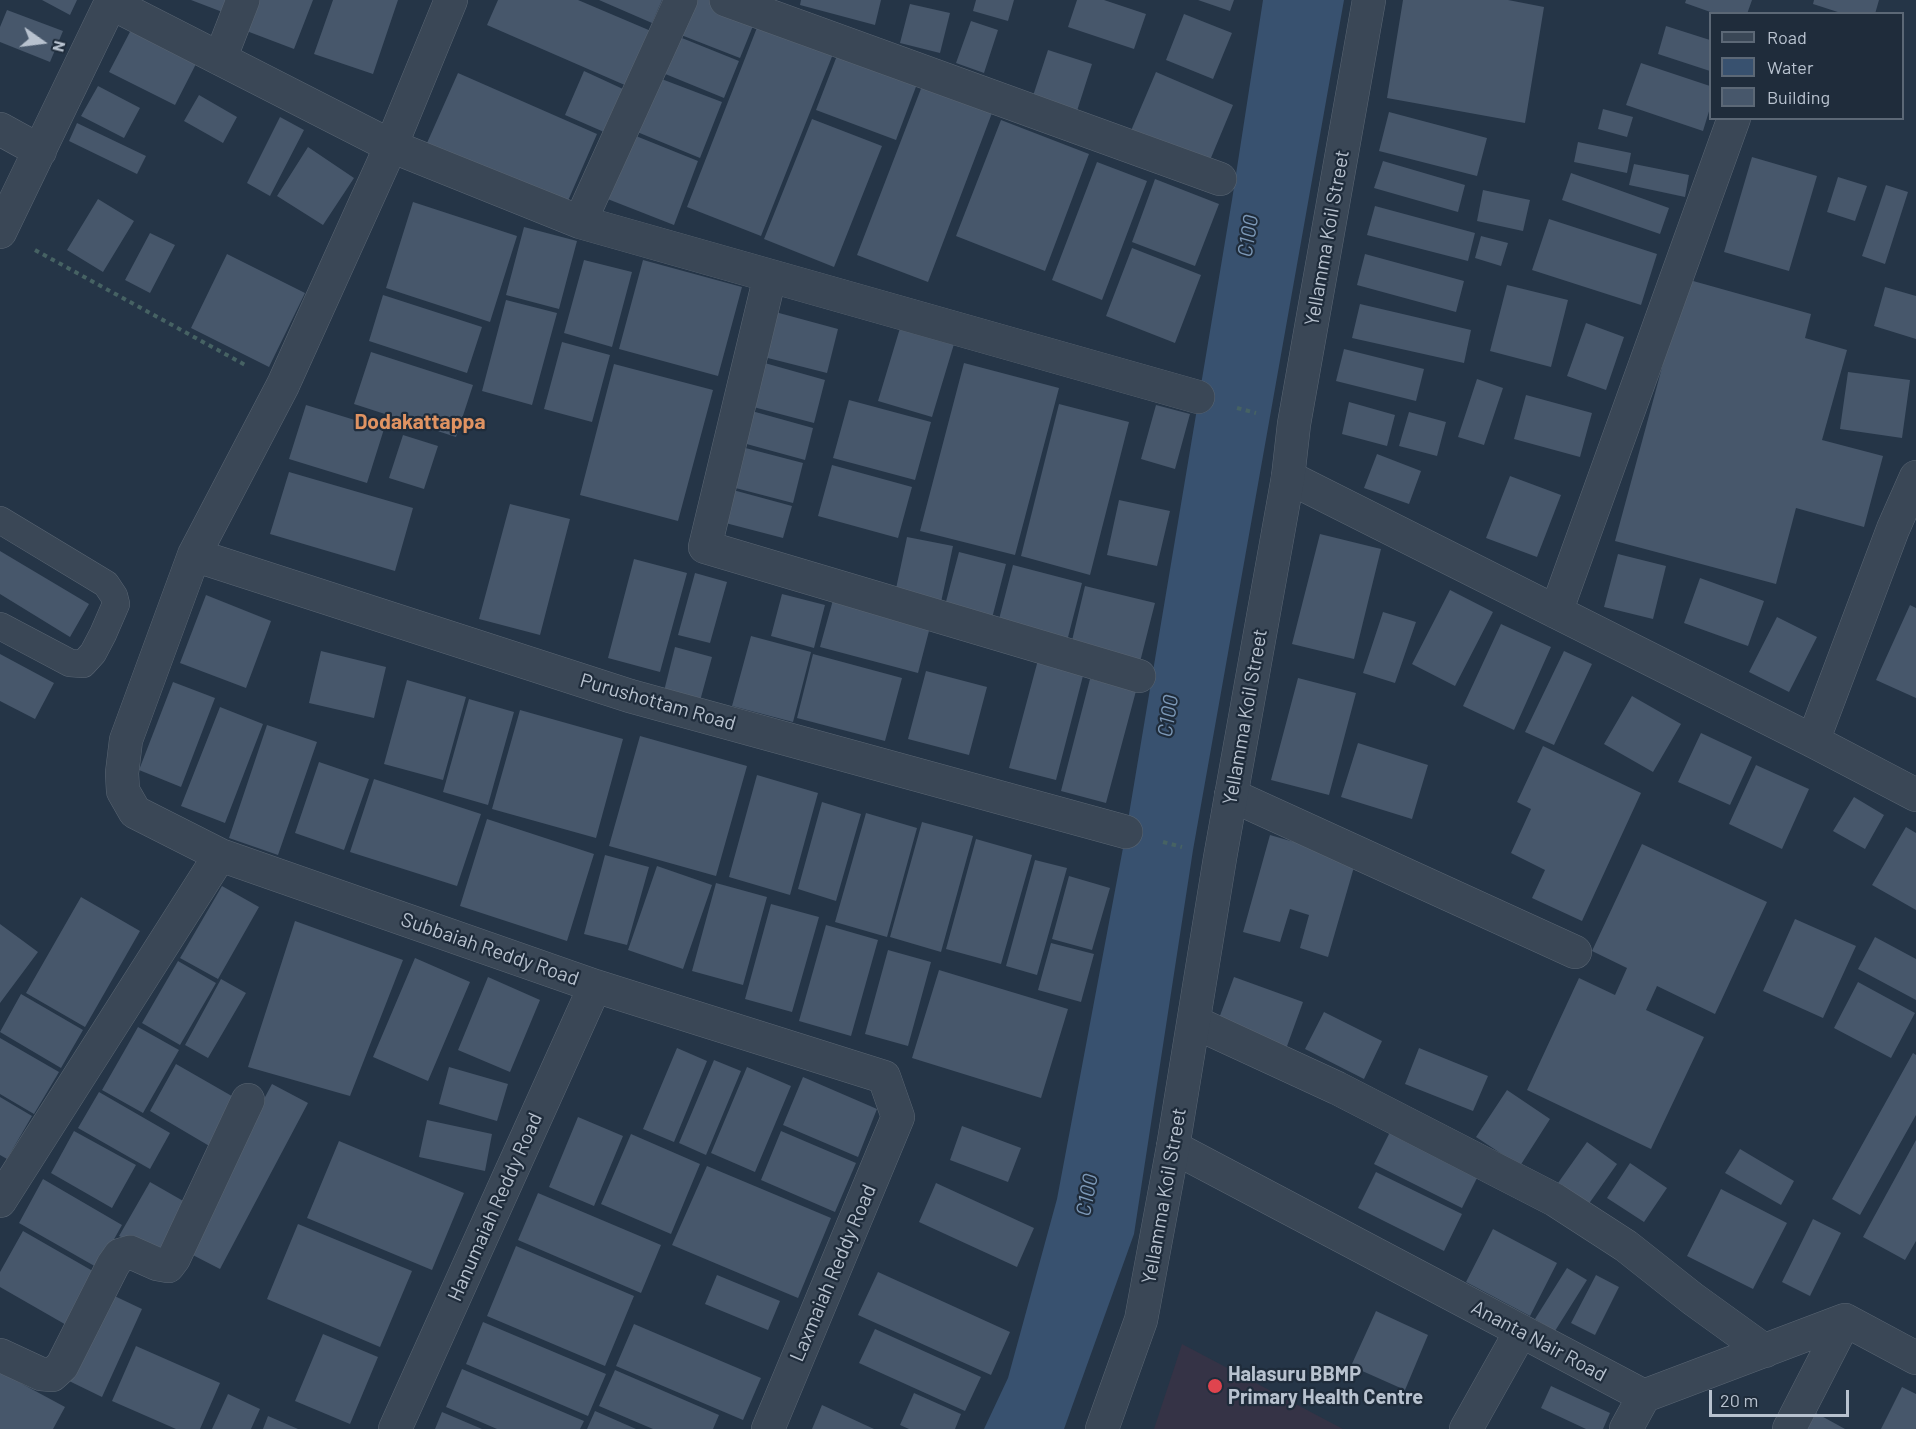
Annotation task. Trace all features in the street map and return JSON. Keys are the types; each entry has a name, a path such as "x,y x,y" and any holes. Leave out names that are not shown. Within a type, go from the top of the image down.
{"street":[{"path":"220,59 243,0"},
{"name":"Subbaiah Reddy Road","path":"451,0 391,146 283,385 194,555 126,740 122,773 123,791 135,812 220,855 595,986 885,1077 897,1117"},
{"path":"580,222 681,0"},
{"path":"726,0 1220,179"},
{"name":"Yellamma Koil Street","path":"1102,1429 1141,1320 1173,1147 1231,795 1288,477 1294,424 1369,0"},
{"path":"0,232 112,2 391,146 580,222 1198,397"},
{"path":"1556,612 1733,120"},
{"path":"0,129 40,151"},
{"path":"770,276 705,547 1139,676"},
{"path":"1288,477 1916,795"},
{"path":"1813,741 1905,535 1916,477"},
{"name":"Purushottam Road","path":"194,555 630,696 1126,832"},
{"path":"1231,795 1575,952"},
{"path":"0,1201 220,855"},
{"name":"Hanumaiah Reddy Road","path":"395,1429 595,986"},
{"path":"1194,1022 1337,1088 1555,1200 1626,1246 1693,1299 1765,1351"},
{"path":"0,1355 41,1374 52,1375 62,1366 120,1255 130,1252 157,1264 168,1266 174,1258 248,1100"},
{"name":"Laxmaiah Reddy Road","path":"768,1429 897,1117"},
{"name":"Ananta Nair Road","path":"1173,1147 1644,1396"},
{"path":"1789,1429 1845,1320"},
{"path":"1626,1429 1644,1396 1845,1320 1916,1358"},
{"path":"1466,1429 1521,1331"}],"lane":[{"path":"0,520 106,584 116,604 103,634 83,664 70,663 0,626"}],"path":[{"path":"0,232 283,385"}],"shaded area":[{"name":"Halasuru BBMP Primary Health Centre","path":"1182,1344 1343,1429 1154,1429"}],"water":[{"name":"C100","path":"1263,0 1344,0 1193,850 1134,1234 1064,1429 984,1429 1008,1378 1057,1199 1126,832 1232,200"}],"building":[{"path":"42,0 77,0 70,15"},
{"path":"191,0 230,0 225,13"},
{"path":"256,0 313,0 294,49 244,30"},
{"path":"333,0 398,0 373,74 314,54"},
{"path":"498,0 578,0 651,31 627,86 487,25"},
{"path":"599,0 662,0 652,23"},
{"path":"689,0 715,0 757,16 740,58 676,33"},
{"path":"801,0 881,0 875,25 800,5"},
{"path":"976,0 1014,0 1008,21 973,11"},
{"path":"1077,0 1104,0 1146,14 1134,49 1068,27"},
{"path":"1198,0 1234,0 1230,11"},
{"path":"1403,0 1508,0 1544,7 1525,123 1387,98"},
{"path":"1686,0 1752,0 1748,12 1710,12 1685,3"},
{"path":"1814,0 1879,0 1876,12 1838,12 1813,4"},
{"path":"910,4 950,13 940,53 900,43"},
{"path":"7,10 63,31 50,62 0,42 0,27"},
{"path":"1184,14 1232,33 1213,79 1166,60"},
{"path":"971,21 998,30 984,73 956,63"},
{"path":"758,25 833,54 761,236 687,207"},
{"path":"1666,26 1709,40 1709,71 1658,54"},
{"path":"132,28 197,62 175,105 109,72"},
{"path":"672,34 739,61 724,98 658,71"},
{"path":"1048,50 1092,64 1076,114 1032,99"},
{"path":"838,53 917,84 896,140 816,110"},
{"path":"1641,63 1709,86 1709,111 1703,131 1626,105"},
{"path":"584,71 623,89 604,132 565,115"},
{"path":"1156,72 1233,105 1208,165 1130,133"},
{"path":"458,73 597,134 567,203 427,143"},
{"path":"651,75 722,102 700,158 630,129"},
{"path":"98,86 140,108 124,138 81,116"},
{"path":"922,86 992,113 928,282 857,255"},
{"path":"199,95 237,117 223,143 184,121"},
{"path":"1603,109 1633,117 1627,137 1598,129"},
{"path":"1389,112 1487,138 1477,176 1379,151"},
{"path":"280,117 304,130 270,196 247,183"},
{"path":"812,119 882,146 834,267 764,239"},
{"path":"1001,120 1089,154 1045,271 956,236"},
{"path":"77,123 146,156 137,174 69,141"},
{"path":"631,134 698,161 674,225 605,198"},
{"path":"1578,142 1631,153 1627,173 1574,162"},
{"path":"308,147 354,178 323,225 277,196"},
{"path":"1752,157 1817,176 1789,271 1724,252"},
{"path":"1383,161 1465,185 1458,212 1374,188"},
{"path":"1097,162 1147,181 1102,300 1052,280"},
{"path":"1634,164 1689,175 1685,197 1629,185"},
{"path":"1571,173 1669,208 1660,234 1562,200"},
{"path":"1838,177 1867,186 1855,221 1827,212"},
{"path":"1155,179 1219,204 1195,266 1132,242"},
{"path":"1886,185 1908,192 1885,264 1862,256"},
{"path":"1483,190 1530,200 1523,231 1477,221"},
{"path":"98,199 134,221 103,272 67,250"},
{"path":"413,202 517,236 490,322 386,288"},
{"path":"1375,206 1475,233 1468,261 1367,235"},
{"path":"1549,219 1657,254 1641,305 1532,270"},
{"path":"524,227 577,241 559,309 506,295"},
{"path":"150,233 175,245 150,293 125,280"},
{"path":"1481,236 1508,243 1501,266 1475,258"},
{"path":"1132,248 1201,275 1175,343 1106,316"},
{"path":"227,254 305,293 269,367 191,328"},
{"path":"1365,254 1464,281 1456,312 1357,285"},
{"path":"584,260 632,272 612,347 564,333"},
{"path":"643,260 742,287 718,376 619,349"},
{"path":"1686,279 1811,314 1805,338 1847,350 1822,440 1883,456 1864,527 1796,508 1776,584 1615,541"},
{"path":"1507,285 1568,300 1551,367 1490,351"},
{"path":"1885,287 1916,296 1916,339 1874,326"},
{"path":"383,295 482,327 467,373 369,341"},
{"path":"506,300 557,313 532,405 482,391"},
{"path":"1360,304 1471,330 1464,363 1352,338"},
{"path":"768,310 838,329 827,373 756,355"},
{"path":"1586,323 1624,337 1606,390 1567,376"},
{"path":"900,328 954,344 932,417 878,401"},
{"path":"562,342 610,355 592,422 544,409"},
{"path":"1344,349 1424,369 1416,401 1336,381"},
{"path":"371,352 473,385 456,437 354,404"},
{"path":"754,360 825,380 814,423 742,404"},
{"path":"964,363 1059,388 1015,555 920,531"},
{"path":"614,364 713,390 678,521 580,495"},
{"path":"1848,372 1910,380 1902,438 1840,429"},
{"path":"1477,379 1503,388 1484,445 1458,437"},
{"path":"1526,395 1592,413 1580,457 1514,439"},
{"path":"849,400 931,422 915,480 833,458"},
{"path":"1349,402 1395,415 1387,446 1342,434"},
{"path":"1059,404 1129,422 1090,575 1021,556"},
{"path":"306,405 384,429 367,483 289,459"},
{"path":"1156,405 1190,414 1175,469 1141,459"},
{"path":"741,408 813,428 805,460 732,440"},
{"path":"1409,412 1446,422 1437,456 1399,446"},
{"path":"403,435 438,446 424,489 389,478"},
{"path":"734,445 803,463 793,503 724,485"},
{"path":"1377,454 1421,471 1409,504 1364,488"},
{"path":"832,465 912,487 898,538 818,516"},
{"path":"289,472 413,508 395,571 270,534"},
{"path":"1510,476 1561,495 1537,557 1486,538"},
{"path":"722,487 792,506 783,538 714,520"},
{"path":"1119,500 1170,511 1157,566 1107,555"},
{"path":"510,504 570,519 540,635 479,619"},
{"path":"1320,534 1381,549 1354,659 1292,644"},
{"path":"907,537 953,546 940,607 894,598"},
{"path":"0,551 89,604 70,637 0,594"},
{"path":"959,552 1006,564 990,626 943,613"},
{"path":"1618,554 1666,566 1653,619 1604,607"},
{"path":"634,559 687,573 660,672 608,658"},
{"path":"1013,565 1082,583 1066,645 997,627"},
{"path":"695,573 727,582 710,643 678,635"},
{"path":"1700,578 1764,601 1748,646 1684,623"},
{"path":"1085,586 1155,603 1139,666 1070,649"},
{"path":"1450,590 1493,612 1455,686 1412,664"},
{"path":"782,594 825,605 814,648 771,636"},
{"path":"206,595 271,621 246,688 180,663"},
{"path":"833,600 930,627 918,673 820,647"},
{"path":"1910,605 1916,608 1916,698 1876,680"},
{"path":"1383,612 1416,622 1395,683 1363,673"},
{"path":"1777,617 1817,637 1789,692 1749,672"},
{"path":"1501,624 1551,647 1514,730 1463,706"},
{"path":"751,636 811,652 793,722 732,706"},
{"path":"675,647 712,657 700,701 664,691"},
{"path":"321,651 386,667 374,718 309,703"},
{"path":"1564,651 1592,664 1554,745 1525,732"},
{"path":"0,654 54,683 35,719 0,701"},
{"path":"813,654 902,678 885,741 797,718"},
{"path":"1038,660 1084,672 1056,780 1009,768"},
{"path":"926,671 987,687 969,755 908,739"},
{"path":"1298,678 1356,693 1329,795 1271,780"},
{"path":"1090,679 1136,691 1106,803 1061,791"},
{"path":"407,680 466,697 443,780 384,764"},
{"path":"173,682 215,698 181,787 139,770"},
{"path":"1632,696 1681,724 1653,772 1604,744"},
{"path":"469,699 514,712 488,805 443,792"},
{"path":"220,707 263,724 225,823 181,806"},
{"path":"520,710 623,739 596,838 492,809"},
{"path":"267,725 317,742 278,855 229,838"},
{"path":"1701,733 1752,757 1730,805 1678,782"},
{"path":"640,736 747,766 716,876 609,846"},
{"path":"1358,743 1428,765 1412,819 1341,797"},
{"path":"1543,746 1641,793 1582,921 1532,898 1545,870 1511,853 1531,809 1517,802"},
{"path":"319,762 369,779 344,850 295,833"},
{"path":"1756,765 1809,789 1782,849 1729,824"},
{"path":"757,775 818,793 790,895 729,877"},
{"path":"374,779 481,814 457,886 350,852"},
{"path":"1854,797 1884,815 1865,849 1833,831"},
{"path":"822,802 861,814 836,901 798,889"},
{"path":"866,813 917,828 887,937 835,922"},
{"path":"487,819 594,854 567,941 460,906"},
{"path":"922,822 973,836 941,952 890,937"},
{"path":"1906,827 1916,833 1916,910 1872,885"},
{"path":"1270,835 1356,860 1328,957 1300,948 1309,915 1290,909 1280,942 1243,932"},
{"path":"976,839 1032,855 1001,964 946,949"},
{"path":"1642,844 1767,902 1715,1014 1657,986 1646,1010 1704,1037 1651,1149 1527,1090 1579,978 1615,995 1627,968 1592,951"},
{"path":"605,855 649,867 627,945 584,934"},
{"path":"1035,860 1067,868 1037,975 1006,966"},
{"path":"657,866 712,885 683,969 628,950"},
{"path":"1069,876 1110,888 1092,950 1052,939"},
{"path":"716,883 767,897 743,985 692,971"},
{"path":"222,886 259,907 218,979 180,958"},
{"path":"81,897 140,931 85,1027 26,993"},
{"path":"771,904 819,917 792,1012 745,999"},
{"path":"1795,919 1856,946 1823,1018 1763,991"},
{"path":"295,921 403,960 350,1096 248,1067"},
{"path":"0,924 38,952 0,1003"},
{"path":"826,925 878,940 851,1036 799,1021"},
{"path":"1875,937 1916,959 1916,1000 1858,969"},
{"path":"1051,943 1094,954 1081,1002 1038,990"},
{"path":"888,950 931,962 908,1046 865,1034"},
{"path":"415,958 470,982 428,1081 373,1057"},
{"path":"178,961 216,983 180,1045 142,1023"},
{"path":"939,970 1068,1009 1041,1098 912,1058"},
{"path":"488,977 540,1000 510,1072 458,1050"},
{"path":"1234,977 1303,1002 1286,1049 1217,1024"},
{"path":"221,979 246,993 208,1058 185,1045"},
{"path":"1858,982 1915,1013 1891,1058 1834,1028"},
{"path":"21,994 83,1030 61,1068 0,1032"},
{"path":"1324,1012 1382,1041 1364,1079 1305,1049"},
{"path":"138,1027 179,1050 143,1113 102,1090"},
{"path":"0,1038 59,1072 34,1114 0,1094"},
{"path":"677,1048 707,1061 674,1142 643,1129"},
{"path":"1419,1048 1488,1076 1473,1111 1405,1084"},
{"path":"1913,1053 1916,1055 1916,1115 1860,1215 1832,1199"},
{"path":"714,1060 741,1071 706,1155 679,1143"},
{"path":"176,1064 237,1099 211,1147 150,1111"},
{"path":"449,1067 508,1084 497,1121 439,1104"},
{"path":"747,1067 791,1086 755,1172 711,1153"},
{"path":"803,1077 877,1109 858,1157 783,1125"},
{"path":"272,1084 308,1103 220,1269 183,1250"},
{"path":"1507,1090 1550,1119 1520,1166 1476,1137"},
{"path":"99,1092 170,1133 150,1169 78,1128"},
{"path":"0,1097 32,1116 7,1159 0,1155"},
{"path":"578,1117 623,1136 594,1206 549,1187"},
{"path":"427,1120 492,1134 485,1171 419,1157"},
{"path":"962,1126 1021,1148 1008,1182 950,1160"},
{"path":"1392,1128 1480,1172 1462,1208 1374,1164"},
{"path":"74,1131 136,1165 112,1208 51,1173"},
{"path":"781,1131 856,1163 835,1212 761,1180"},
{"path":"631,1134 700,1164 671,1234 601,1204"},
{"path":"1916,1140 1916,1241 1905,1260 1863,1237"},
{"path":"339,1141 464,1193 432,1270 307,1218"},
{"path":"1587,1142 1617,1164 1588,1205 1558,1183"},
{"path":"1740,1149 1794,1181 1781,1205 1725,1173"},
{"path":"1630,1163 1667,1188 1644,1222 1607,1198"},
{"path":"707,1166 831,1218 798,1298 672,1245"},
{"path":"1376,1172 1462,1214 1444,1251 1358,1208"},
{"path":"43,1179 122,1225 98,1268 19,1223"},
{"path":"150,1182 192,1206 161,1260 119,1236"},
{"path":"936,1183 1034,1228 1017,1267 919,1222"},
{"path":"1721,1189 1787,1223 1753,1289 1687,1256"},
{"path":"538,1193 661,1245 641,1293 518,1240"},
{"path":"1813,1219 1841,1233 1810,1296 1782,1282"},
{"path":"298,1224 412,1271 380,1347 267,1299"},
{"path":"1493,1229 1557,1263 1530,1316 1466,1282"},
{"path":"23,1231 98,1274 68,1326 0,1287 0,1272"},
{"path":"516,1246 634,1296 605,1366 487,1316"},
{"path":"1567,1268 1587,1280 1555,1331 1535,1319"},
{"path":"878,1272 1010,1332 991,1375 858,1315"},
{"path":"717,1275 780,1301 768,1330 705,1304"},
{"path":"1596,1275 1619,1287 1595,1335 1571,1323"},
{"path":"104,1291 142,1309 102,1397 65,1379"},
{"path":"1376,1311 1428,1335 1405,1390 1351,1366"},
{"path":"483,1322 606,1374 588,1416 466,1364"},
{"path":"634,1324 761,1378 743,1420 616,1366"},
{"path":"875,1329 981,1377 965,1411 859,1363"},
{"path":"323,1334 378,1357 350,1424 295,1401"},
{"path":"136,1346 220,1383 200,1429 176,1429 112,1401"},
{"path":"462,1369 584,1421 580,1429 497,1429 446,1407"},
{"path":"615,1370 719,1415 713,1429 653,1429 599,1406"},
{"path":"0,1372 65,1407 53,1429 0,1429"},
{"path":"1551,1386 1610,1413 1603,1429 1586,1429 1541,1408"},
{"path":"1902,1387 1916,1394 1916,1429 1881,1429"},
{"path":"914,1393 961,1414 955,1429 909,1429 900,1425"},
{"path":"228,1394 260,1409 251,1429 212,1429"},
{"path":"822,1405 874,1429 812,1429"},
{"path":"595,1411 636,1429 587,1429"},
{"path":"442,1412 482,1429 435,1429"},
{"path":"1816,1413 1845,1429 1807,1429"},
{"path":"268,1416 298,1429 263,1429"}],"place":[{"name":"Halasuru BBMP Primary Health Centre","path":"1215,1386"}],"district":[{"name":"Dodakattappa","path":"420,422"}]}
